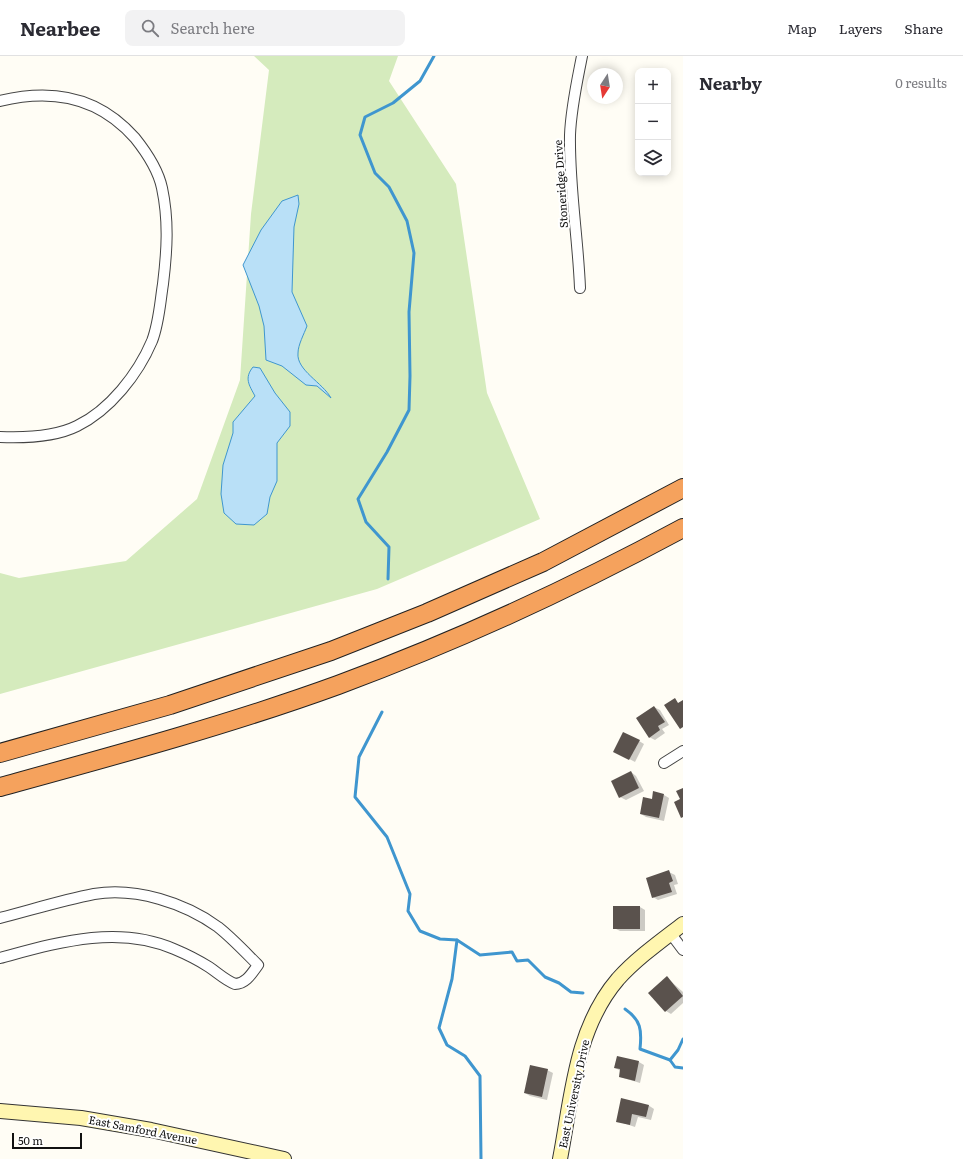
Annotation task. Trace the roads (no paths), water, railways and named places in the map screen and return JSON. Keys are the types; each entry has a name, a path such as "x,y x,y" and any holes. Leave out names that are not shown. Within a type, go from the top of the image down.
{"highway":[{"path":"0,753 170,705 331,651 427,613 543,562 683,488"},
{"path":"0,787 221,724 344,682 422,652 535,603 627,558 683,528"}],"street":[{"name":"Stoneridge Drive","path":"580,288 570,134 573,102 582,56"},
{"path":"0,101 25,95 48,95 80,101 110,115 140,144 154,166 162,188 168,231 167,252 160,303 153,340 143,360 114,398 98,412 74,427 48,434 0,437"},
{"path":"664,763 683,752"},
{"path":"0,918 95,894 114,893 147,896 182,907 218,927 258,964 246,980 240,984 235,984 187,955 171,948 143,941 107,936 61,942 0,958"},
{"name":"East University Drive","path":"560,1159 580,1052 595,1013 610,990 627,970 683,924"},
{"path":"671,934 683,950"},
{"name":"East Samford Avenue","path":"0,1111 80,1118 151,1130 284,1159"}],"water":[{"path":"298,195 299,204 294,227 292,292 307,326 301,340 298,353 301,365 305,371 327,392 331,398 317,386 306,385 282,366 266,360 264,326 259,306 243,265 261,230 282,201"},
{"path":"253,367 260,368 275,393 290,412 290,426 277,443 277,481 270,497 267,514 254,525 236,524 224,513 221,494 223,465 233,433 233,422 255,396 248,382 250,371"}],"waterway":[{"path":"388,579 389,547 366,522 358,499 387,452 409,410 409,312 414,253 407,221 389,187 375,173 360,135 365,117 393,103 420,81 434,56"},
{"path":"382,712 359,757 355,797 387,837 410,894 408,911 420,931 440,939 457,940 452,979 439,1028 447,1045 465,1056 480,1076 481,1159"},
{"path":"457,940 480,955 512,952 517,961 528,960 545,977 559,983 571,992 583,993"},
{"path":"625,1009 634,1017 639,1026 641,1036 640,1049 670,1060 675,1067 683,1068"},
{"path":"670,1060 678,1050 683,1039"}]}
